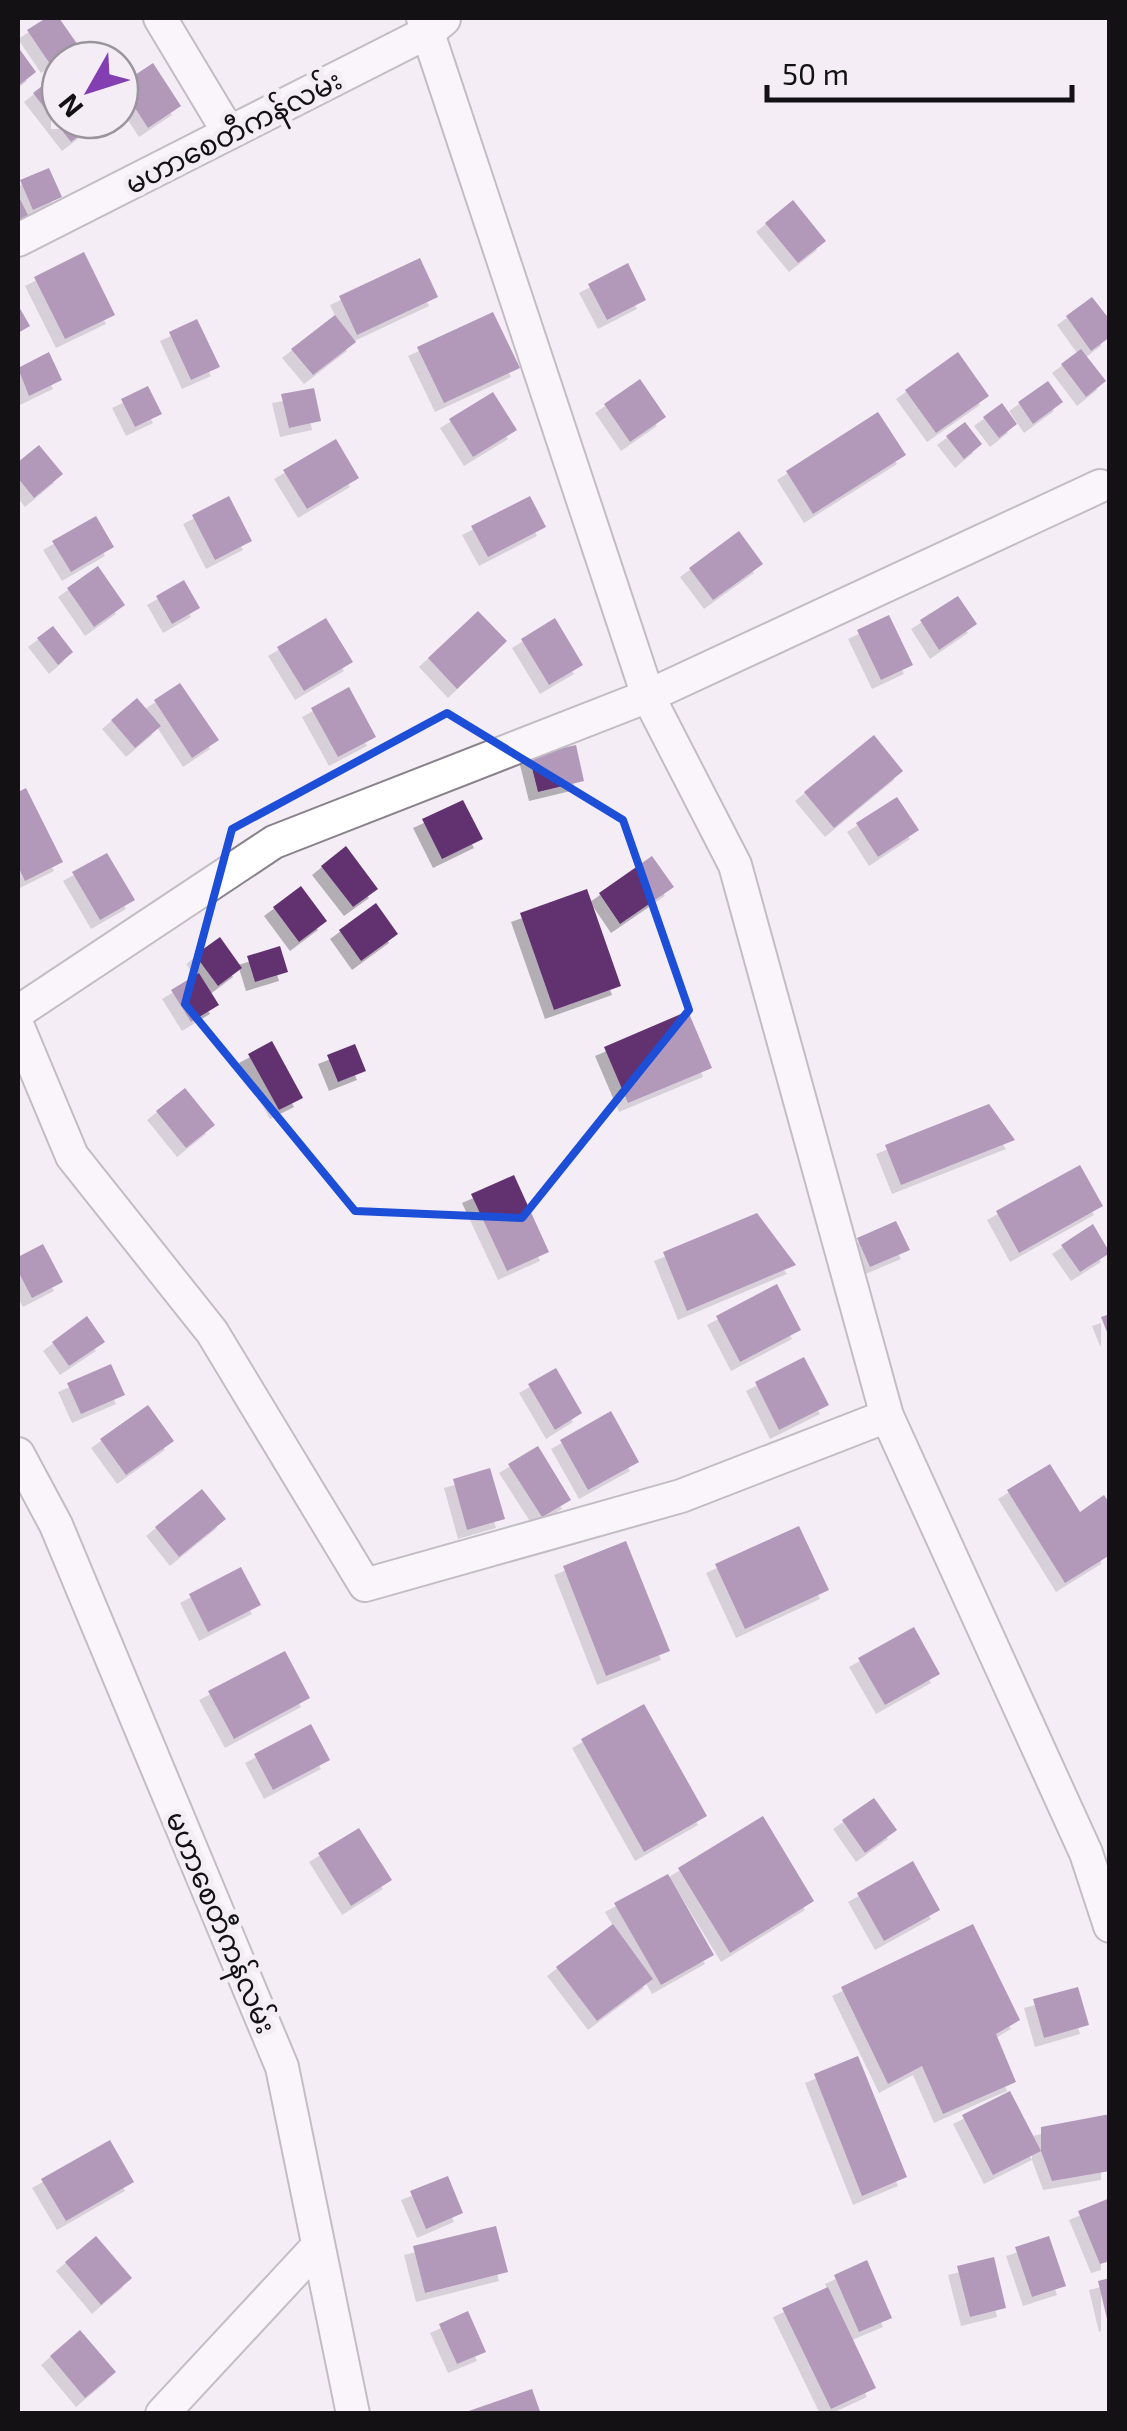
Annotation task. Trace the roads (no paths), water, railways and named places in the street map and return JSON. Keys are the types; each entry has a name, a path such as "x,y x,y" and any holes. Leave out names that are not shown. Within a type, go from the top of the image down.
{"street":[{"path":"160,18 229,133"},
{"path":"433,22 648,696 734,865 888,1416 1086,1853 1110,1926"},
{"name":"မဟာစေတီကန်လမ်း","path":"18,240 229,133 433,22"},
{"path":"18,1012 274,842 648,696 1100,486"},
{"path":"18,1027 72,1156 212,1332 365,1584 681,1496 888,1416"},
{"name":"မဟာစေတီကန်လမ်း","path":"18,1454 56,1525 282,2066 353,2414"},
{"path":"162,2414 318,2246"}]}
